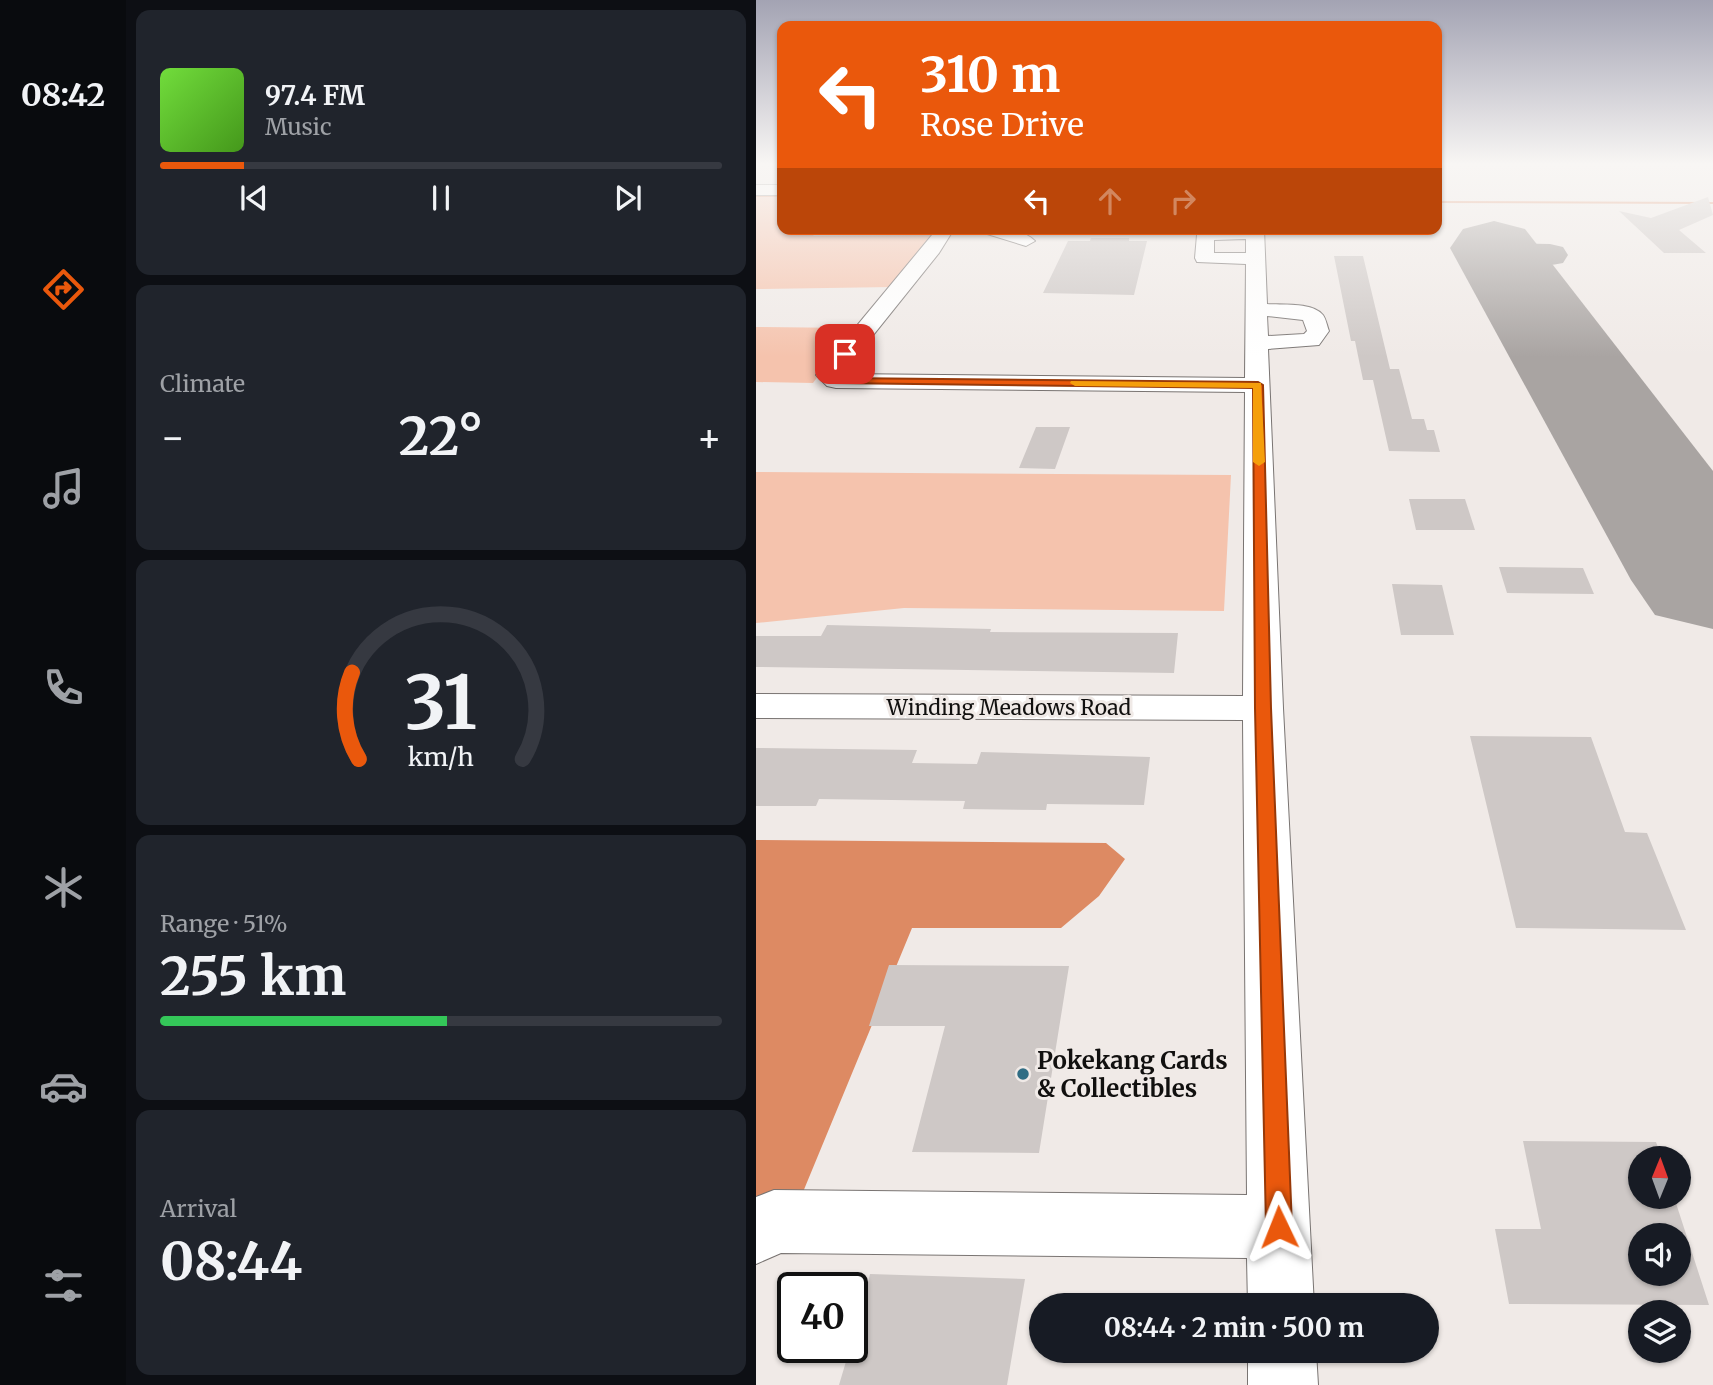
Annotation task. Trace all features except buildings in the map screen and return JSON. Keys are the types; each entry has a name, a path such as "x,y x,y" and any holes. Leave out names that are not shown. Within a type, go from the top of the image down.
{"street":[{"path":"942,235 828,375 836,381 1258,385"},
{"path":"1008,235 1026,241"},
{"path":"1255,241 1263,708 1281,1293"},
{"path":"1256,309 1308,314 1314,317 1318,331 1311,340 1257,343"},
{"name":"Winding Meadows Road","path":"756,705 1263,708"},
{"path":"756,1232 774,1221 1279,1227"},
{"path":"1283,1363 1283,1385"}],"shaded area":[{"path":"756,228 777,228 777,235 931,235 892,287 756,289"},
{"path":"756,327 853,328 813,383 756,382"},
{"path":"756,472 1231,475 1224,611 904,608 756,623"},
{"path":"756,840 1106,843 1125,859 1099,896 1061,928 912,928 803,1192 756,1211"}],"taxiway":[{"path":"1498,254 1550,255"}],"runway":[{"path":"1494,248 1713,580"}],"slow traffic":[{"path":"1075,383 1258,385 1259,462"}],"place":[{"name":"Pokekang Cards & Collectibles","path":"1023,1074"}],"route":[{"path":"845,354 828,375 836,381 1258,385 1263,708 1279,1227"}]}
